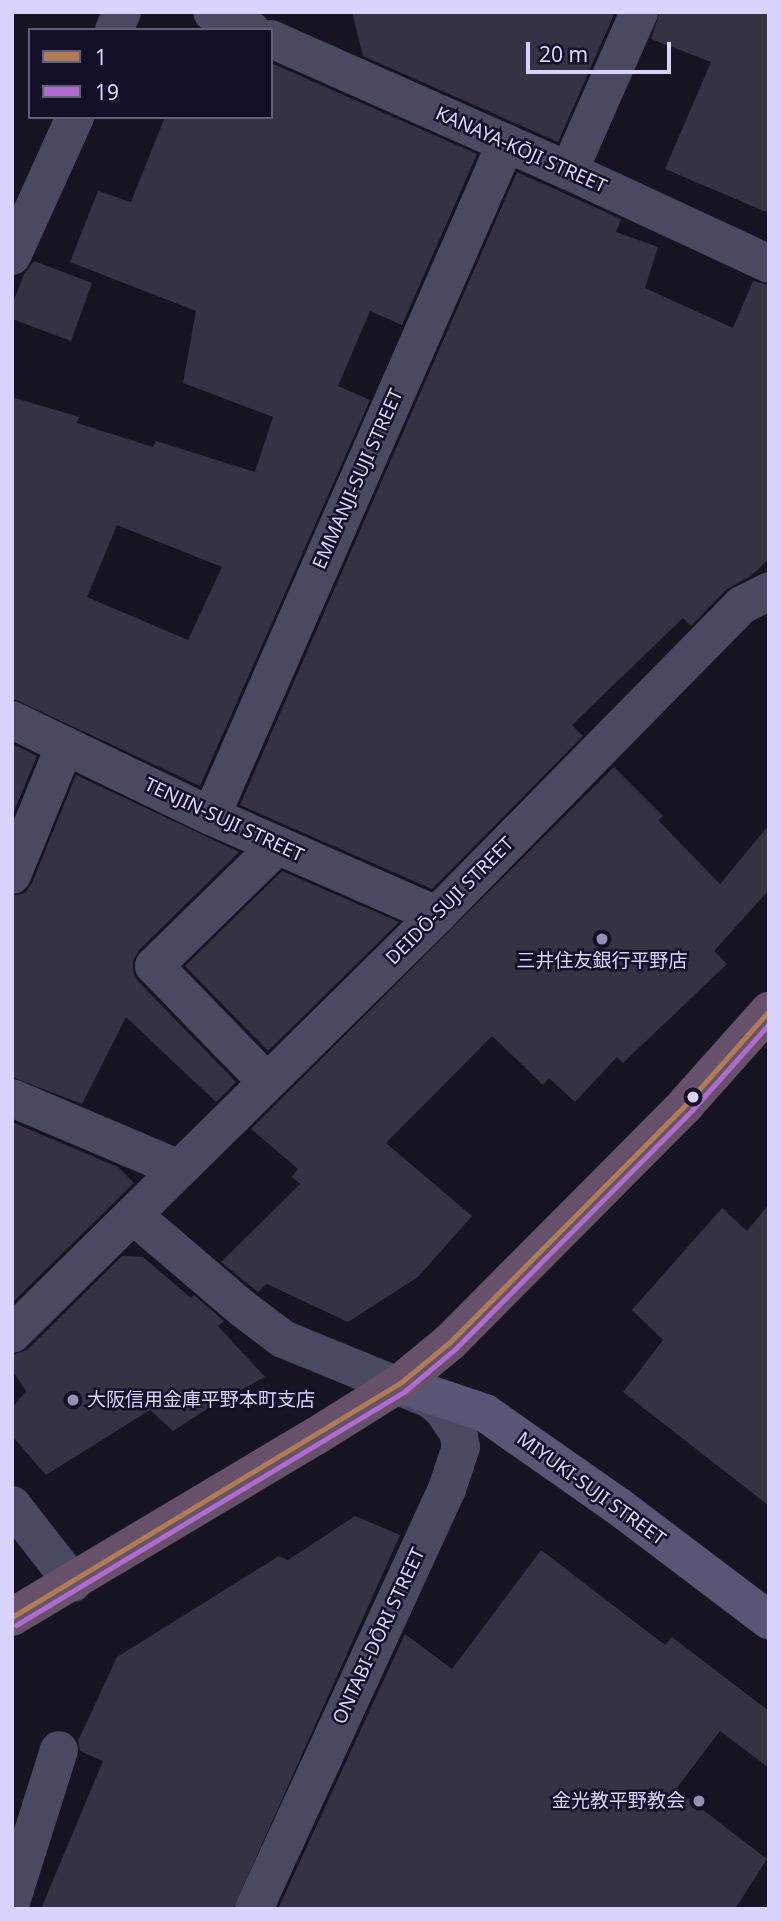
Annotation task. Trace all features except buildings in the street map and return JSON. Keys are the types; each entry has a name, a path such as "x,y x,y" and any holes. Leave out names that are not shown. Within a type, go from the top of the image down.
{"highway":[{"path":"12,1617 398,1384 494,1302 685,1104 769,1011"}],"street":[{"path":"115,28 122,12"},
{"path":"212,12 247,28"},
{"path":"569,171 639,12"},
{"name":"KANAYA-KŌJI STREET","path":"273,40 569,171 769,264"},
{"path":"12,256 74,119"},
{"name":"EMMANJI-SUJI STREET","path":"211,816 506,143"},
{"name":"DEIDŌ-SUJI STREET","path":"12,1334 437,915 742,605 769,591"},
{"name":"TENJIN-SUJI STREET","path":"12,720 211,816 437,915"},
{"path":"12,875 65,746"},
{"path":"267,1082 154,966 278,845"},
{"path":"12,1098 179,1170"},
{"path":"133,1215 242,1308 283,1339 398,1384"},
{"name":"MIYUKI-SUJI STREET","path":"398,1384 485,1413 618,1506 769,1620"},
{"name":"ONTABI-DŌRI STREET","path":"264,1905 447,1489 461,1447 458,1432 443,1410 430,1399 398,1384"},
{"path":"12,1505 72,1583"},
{"path":"12,1899 59,1750"}],"transit line":[{"name":"1","path":"12,1617 399,1384 450,1342 686,1104 769,1011"},
{"name":"19","path":"16,1625 405,1391 456,1348 692,1110 769,1024"}],"place":[{"name":"三井住友銀行平野店","path":"602,939"},
{"name":"大阪信用金庫平野本町支店","path":"73,1400"},
{"name":"金光教平野教会","path":"699,1801"}]}
